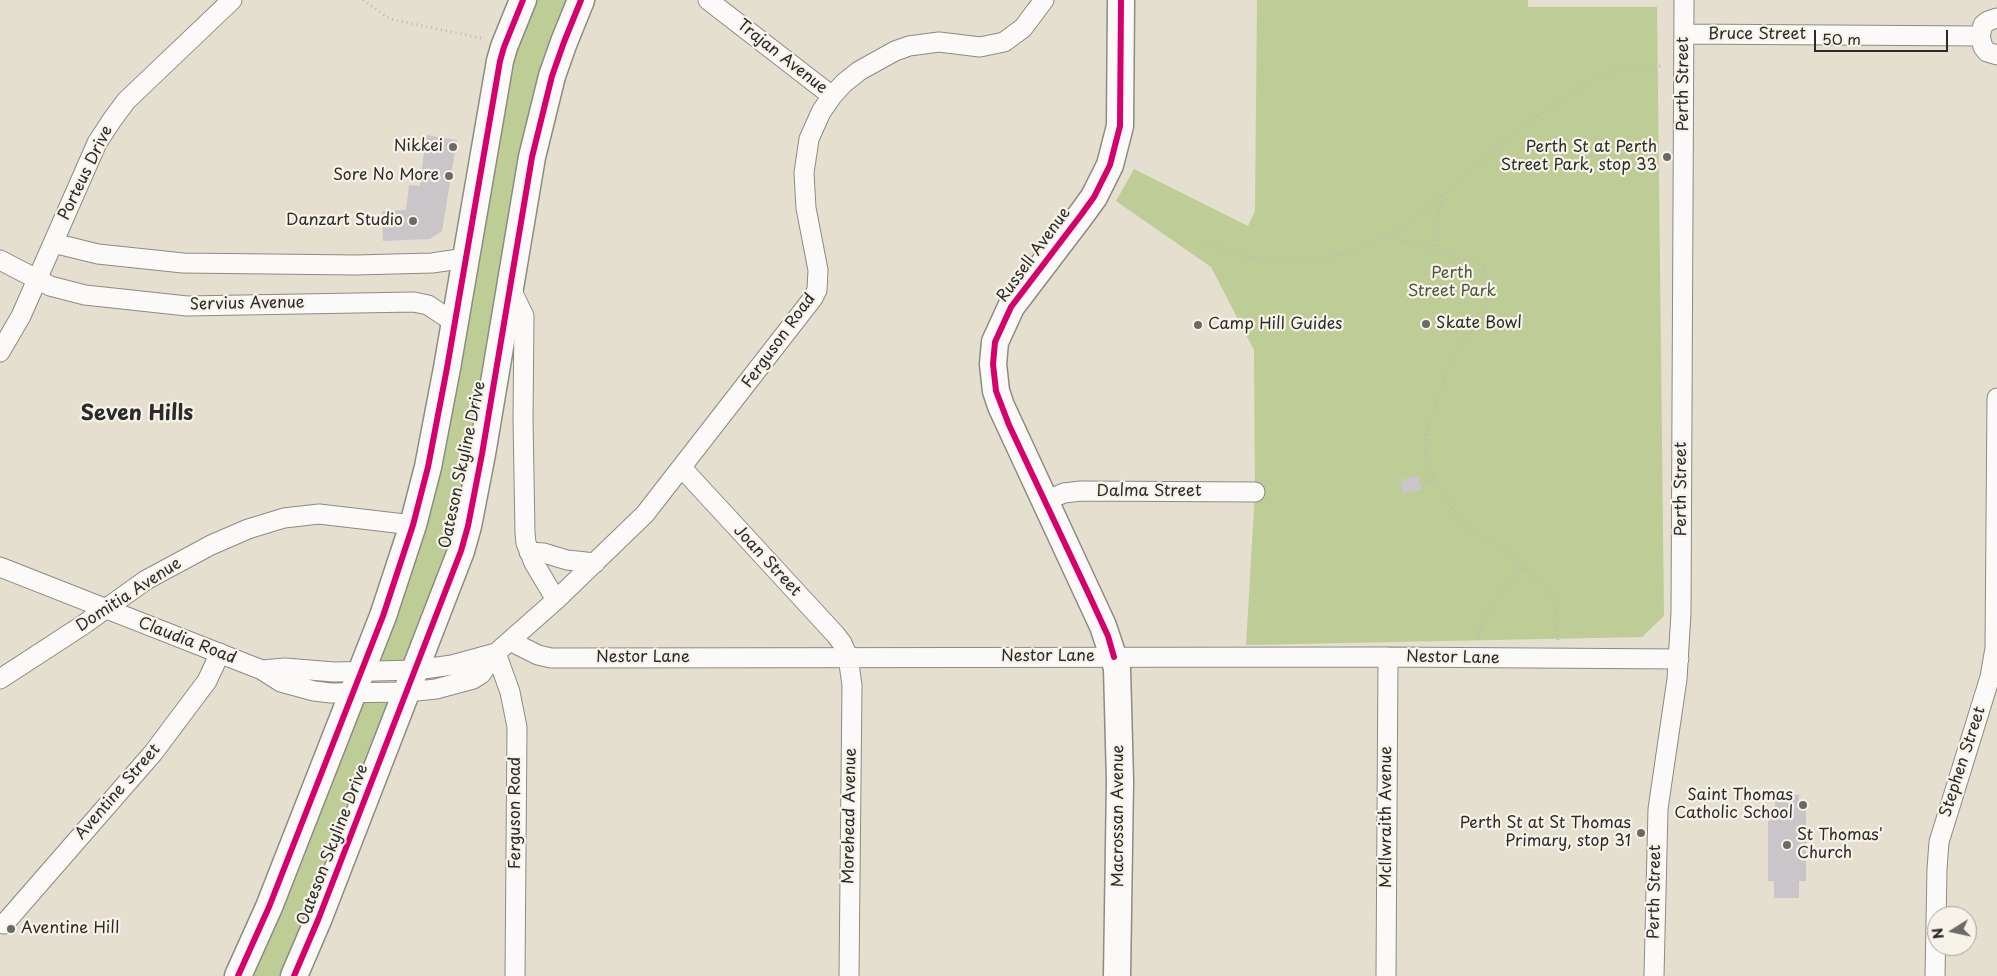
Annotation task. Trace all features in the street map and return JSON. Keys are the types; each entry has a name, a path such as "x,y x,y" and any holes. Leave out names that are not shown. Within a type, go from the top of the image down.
{"main road":[{"path":"238,976 269,907 383,616 413,525 435,432 495,82 504,47 523,0"},
{"name":"Oateson Skyline Drive","path":"294,976 318,920 451,579 468,526 532,157 543,107 564,42 581,0"},
{"name":"Russell Avenue","path":"1114,657 1103,626 1009,425 996,391 993,353 999,330 1011,307 1085,209 1103,181 1110,165 1120,126 1121,0"},
{"name":"Macrossan Avenue","path":"1114,657 1119,694 1117,976"}],"street":[{"name":"Porteus Drive","path":"0,352 37,280 97,143 126,101 232,0"},
{"name":"Trajan Avenue","path":"708,0 832,96"},
{"name":"Ferguson Road","path":"411,681 452,665 496,653 556,600 645,514 804,310 816,290 818,270 806,208 804,173 809,139 821,112 844,83 860,71 895,51 909,46 938,42 980,47 1004,42 1023,28 1044,0"},
{"name":"Perth Street","path":"1654,976 1658,809 1679,659 1681,604 1684,0"},
{"path":"1997,18 1983,25 1980,36 1983,48 1997,55"},
{"name":"Bruce Street","path":"1684,34 1980,36"},
{"path":"53,243 98,254 184,263 432,263 466,258"},
{"name":"Servius Avenue","path":"0,260 50,286 85,295 187,306 422,302 455,323"},
{"path":"510,286 524,316 524,518 529,552 549,591 556,600"},
{"name":"Stephen Street","path":"1935,976 1936,869 1939,842 1993,677 1996,635 1997,398"},
{"name":"Joan Street","path":"682,468 835,634 842,643 848,657"},
{"name":"Dalma Street","path":"1045,501 1064,493 1081,491 1255,492"},
{"name":"Domitia Avenue","path":"0,679 106,610 146,580 211,545 248,529 284,518 319,514 413,525"},
{"path":"529,552 544,553 554,558 595,563"},
{"name":"Claudia Road","path":"0,567 262,670 281,682 331,693 357,682 411,681"},
{"name":"Nestor Lane","path":"510,641 538,655 551,658 1388,657 1679,659"},
{"name":"Ferguson Road","path":"496,653 510,692 517,727 515,976"},
{"name":"Aventine Street","path":"4,924 152,753 207,681 220,654"},
{"name":"Morehead Avenue","path":"848,657 852,684 849,976"},
{"name":"McIlwraith Avenue","path":"1386,976 1388,657"}],"path":[{"path":"363,0 390,18 484,38 504,47"},
{"path":"1207,242 1230,253 1261,260 1292,262 1321,259 1358,250 1408,223 1526,124 1589,81 1616,70 1661,66"},
{"path":"1437,250 1438,216 1445,192"},
{"path":"1387,236 1437,250 1484,268 1489,287 1488,304 1450,361 1426,436 1426,457 1434,479 1462,524 1473,534 1498,545 1550,591 1555,609 1559,659"},
{"path":"1420,483 1434,479"},
{"path":"1478,658 1480,627 1505,587 1523,568"}],"green space":[{"path":"528,0 575,0 470,492 413,661 380,662 378,658 504,62"},
{"name":"Perth Street Park","path":"1257,0 1528,0 1528,7 1657,7 1664,616 1642,637 1246,645 1255,492 1254,350 1211,267 1116,201 1134,169 1248,226 1255,211"},
{"path":"386,700 389,709 289,976 243,976 355,701"}],"building":[{"name":"Danzart Studio","path":"426,135 457,140 442,231 430,239 383,241 382,211 406,210 409,185 420,186"},
{"path":"1419,476 1422,490 1403,494 1400,480"},
{"name":"St Thomas' Church","path":"1775,794 1799,795 1799,809 1806,809 1806,881 1799,881 1799,898 1774,898 1774,881 1768,881 1768,808 1775,808"}],"cycle path":[{"path":"238,976 269,907 383,616 413,525 428,467 447,368 500,61 523,0"},
{"path":"294,976 318,920 461,551 468,526 482,454 532,157 552,76 581,0"},
{"path":"1114,657 1108,636 1009,425 996,391 993,364 995,342 1011,307 1094,197 1110,165 1120,126 1121,0"}],"place":[{"name":"Nikkei","path":"453,147"},
{"name":"Perth St at Perth Street Park, stop 33","path":"1667,157"},
{"name":"Sore No More","path":"449,176"},
{"name":"Danzart Studio","path":"413,221"},
{"name":"Skate Bowl","path":"1426,324"},
{"name":"Camp Hill Guides","path":"1198,325"},
{"name":"Saint Thomas Catholic School","path":"1803,805"},
{"name":"Perth St at St Thomas Primary, stop 31","path":"1641,833"},
{"name":"St Thomas' Church","path":"1787,845"},
{"name":"Aventine Hill","path":"11,929"}],"district":[{"name":"Seven Hills","path":"137,414"}]}
